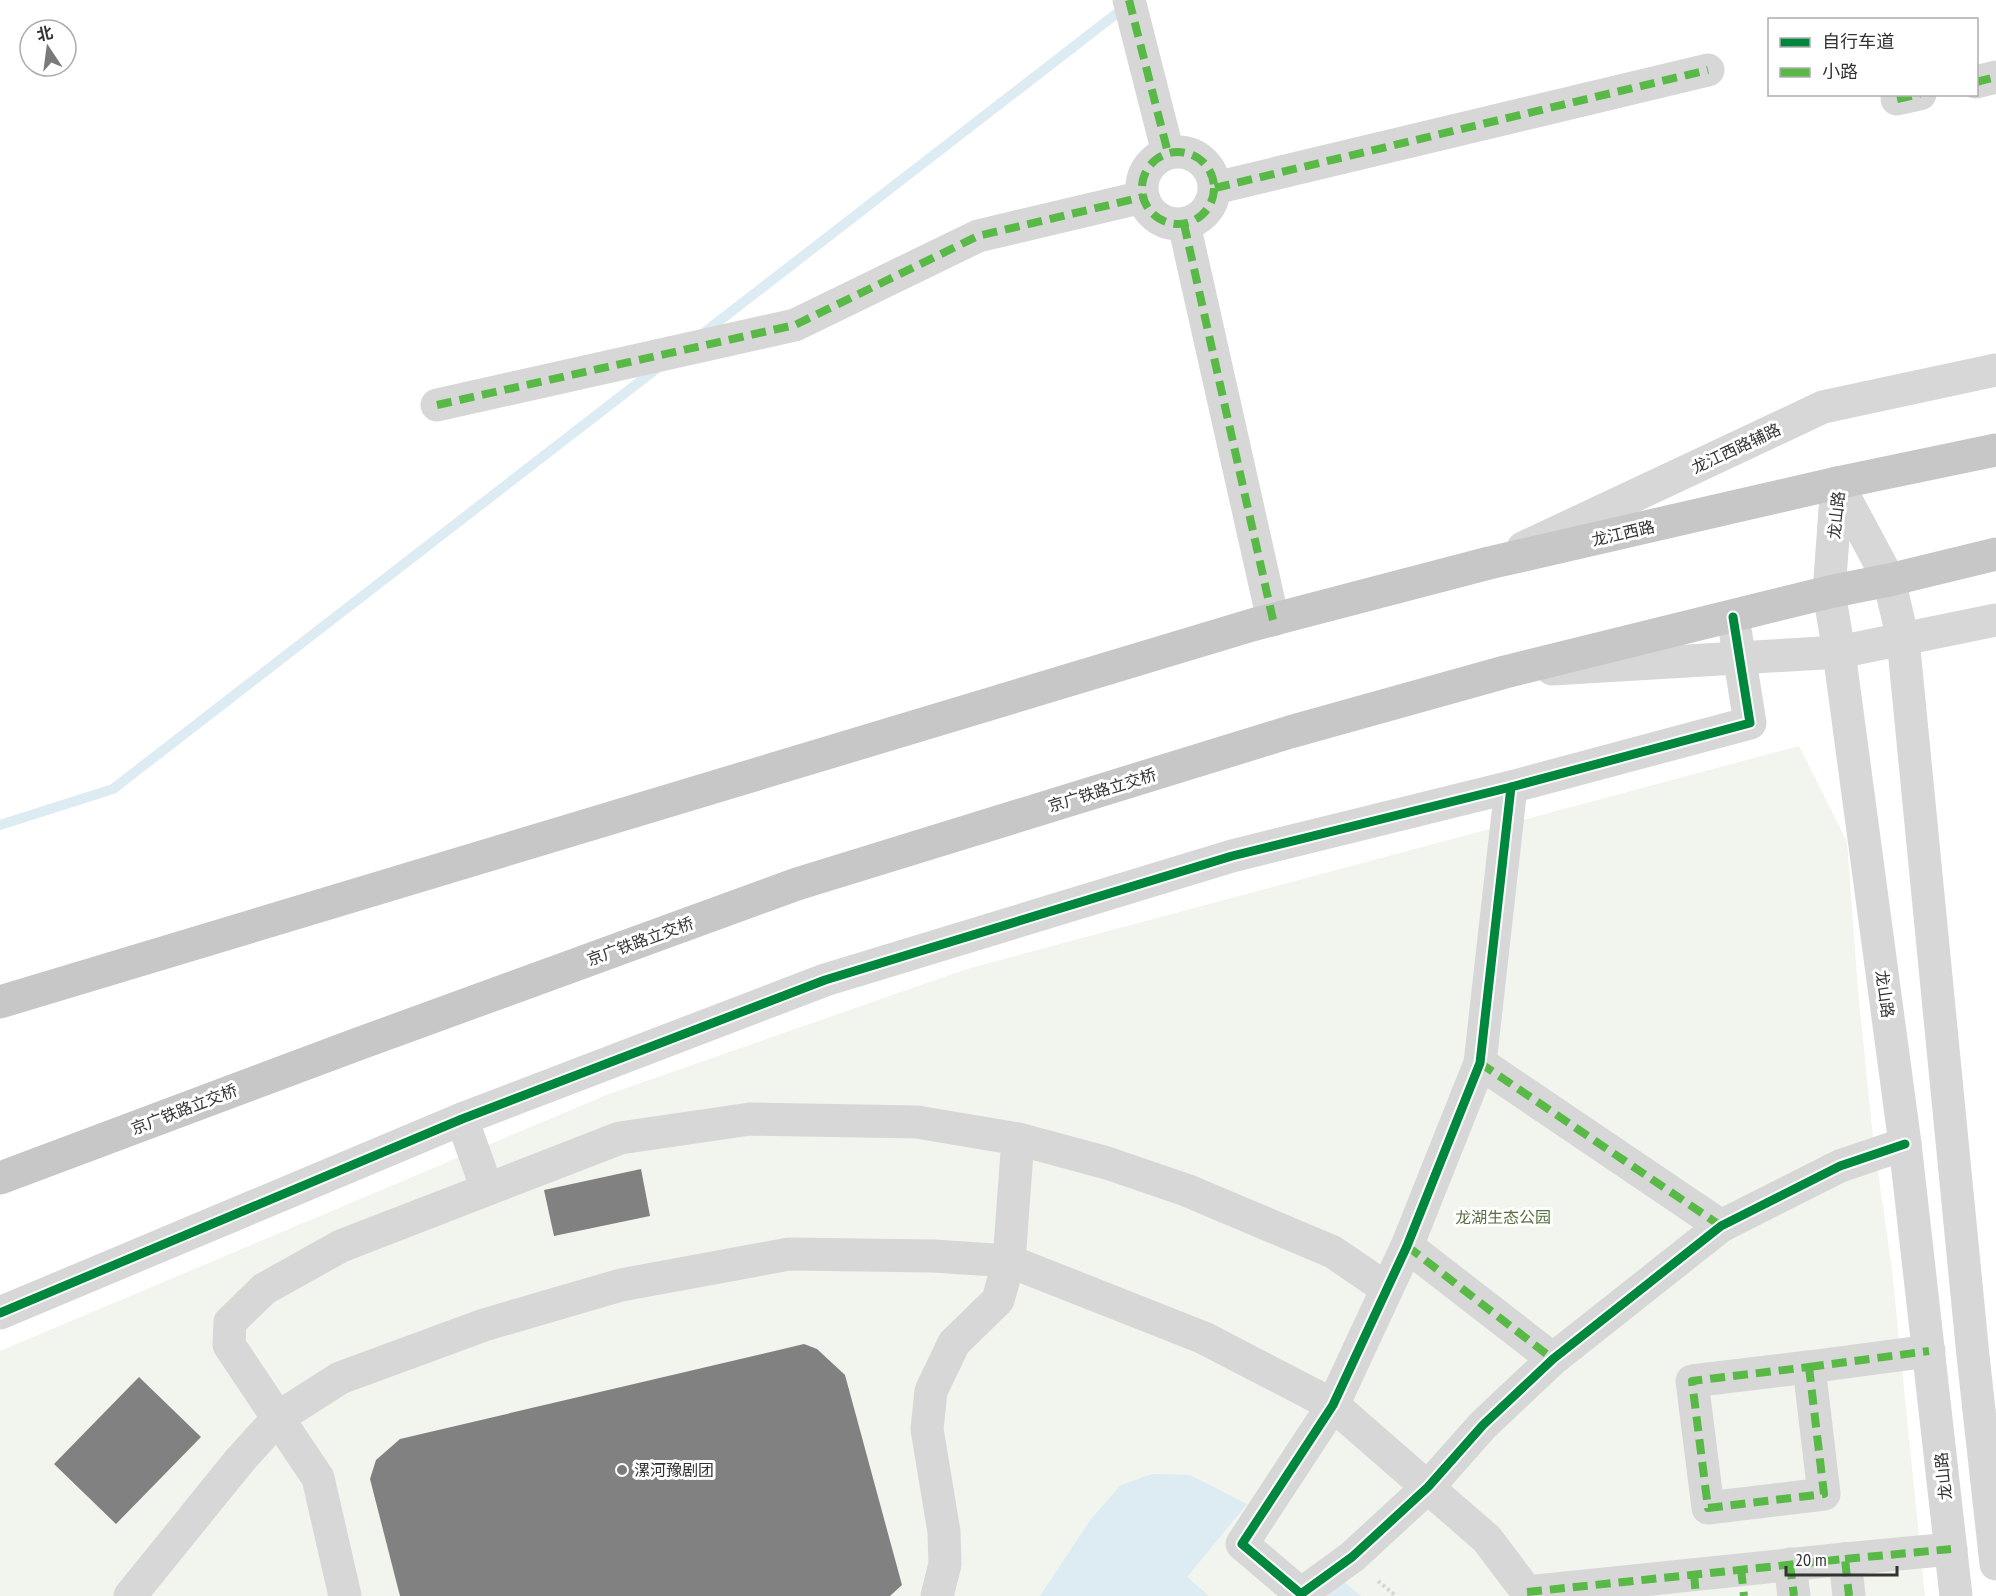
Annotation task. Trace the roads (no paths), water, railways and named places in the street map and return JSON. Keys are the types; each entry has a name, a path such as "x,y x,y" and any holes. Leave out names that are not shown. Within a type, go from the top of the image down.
{"highway":[{"name":"龙江西路","path":"1262,622 1489,563 1837,483 1996,450"},
{"path":"1505,672 1829,592 1996,554"},
{"path":"0,1002 1262,622"},
{"name":"京广铁路立交桥","path":"0,1178 358,1044 797,884 1290,732 1505,672"}],"street":[{"path":"1129,0 1168,153"},
{"path":"1215,188 1708,70"},
{"path":"1978,82 1996,78"},
{"path":"1168,153 1190,154 1200,159 1208,167 1215,188 1209,208 1194,221 1184,224 1163,222 1146,207 1142,186 1144,175 1158,158 1168,153"},
{"path":"436,405 597,371 795,325 978,236 1143,197"},
{"path":"1184,224 1262,622"},
{"name":"龙江西路辅路","path":"1489,563 1823,407 1996,370"},
{"name":"龙山路","path":"1837,483 1889,580 1903,639 1970,1332 1996,1564"},
{"name":"龙山路","path":"1837,483 1829,592 1905,1144 1956,1596"},
{"path":"0,1313 462,1119 825,980 1232,856 1511,787 1750,723 1733,617"},
{"path":"1505,672 1839,652 1996,620"},
{"path":"1511,787 1480,1063 1407,1246 1333,1405 1242,1544 1301,1594 1352,1557 1428,1486 1483,1425 1553,1359 1721,1226 1840,1166 1905,1144"},
{"path":"1480,1063 1721,1226"},
{"path":"462,1119 487,1189"},
{"path":"345,1596 318,1478 229,1345 230,1322 264,1289 341,1246 620,1138 750,1119 917,1122 1018,1139 1107,1163 1186,1190 1333,1252 1387,1289"},
{"path":"936,1596 945,1564 944,1532 927,1429 931,1391 954,1343 998,1300 1009,1261 1018,1139"},
{"path":"1407,1246 1553,1359"},
{"path":"130,1596 240,1460 279,1417 340,1378 484,1325 621,1285 789,1254 933,1256 1009,1261 1204,1338 1333,1405 1487,1539 1528,1594 1742,1583 1790,1564 1951,1549"},
{"path":"1809,1367 1824,1494 1708,1508 1692,1381 1929,1351"},
{"path":"1845,1558 1849,1596"},
{"path":"1790,1564 1794,1596"}],"waterway":[{"path":"701,335 1125,7"},
{"path":"0,825 113,789 660,366"}],"place":[{"name":"漯河豫剧团","path":"622,1470"}],"park label":[{"name":"龙湖生态公园","path":"1503,1217"}]}
